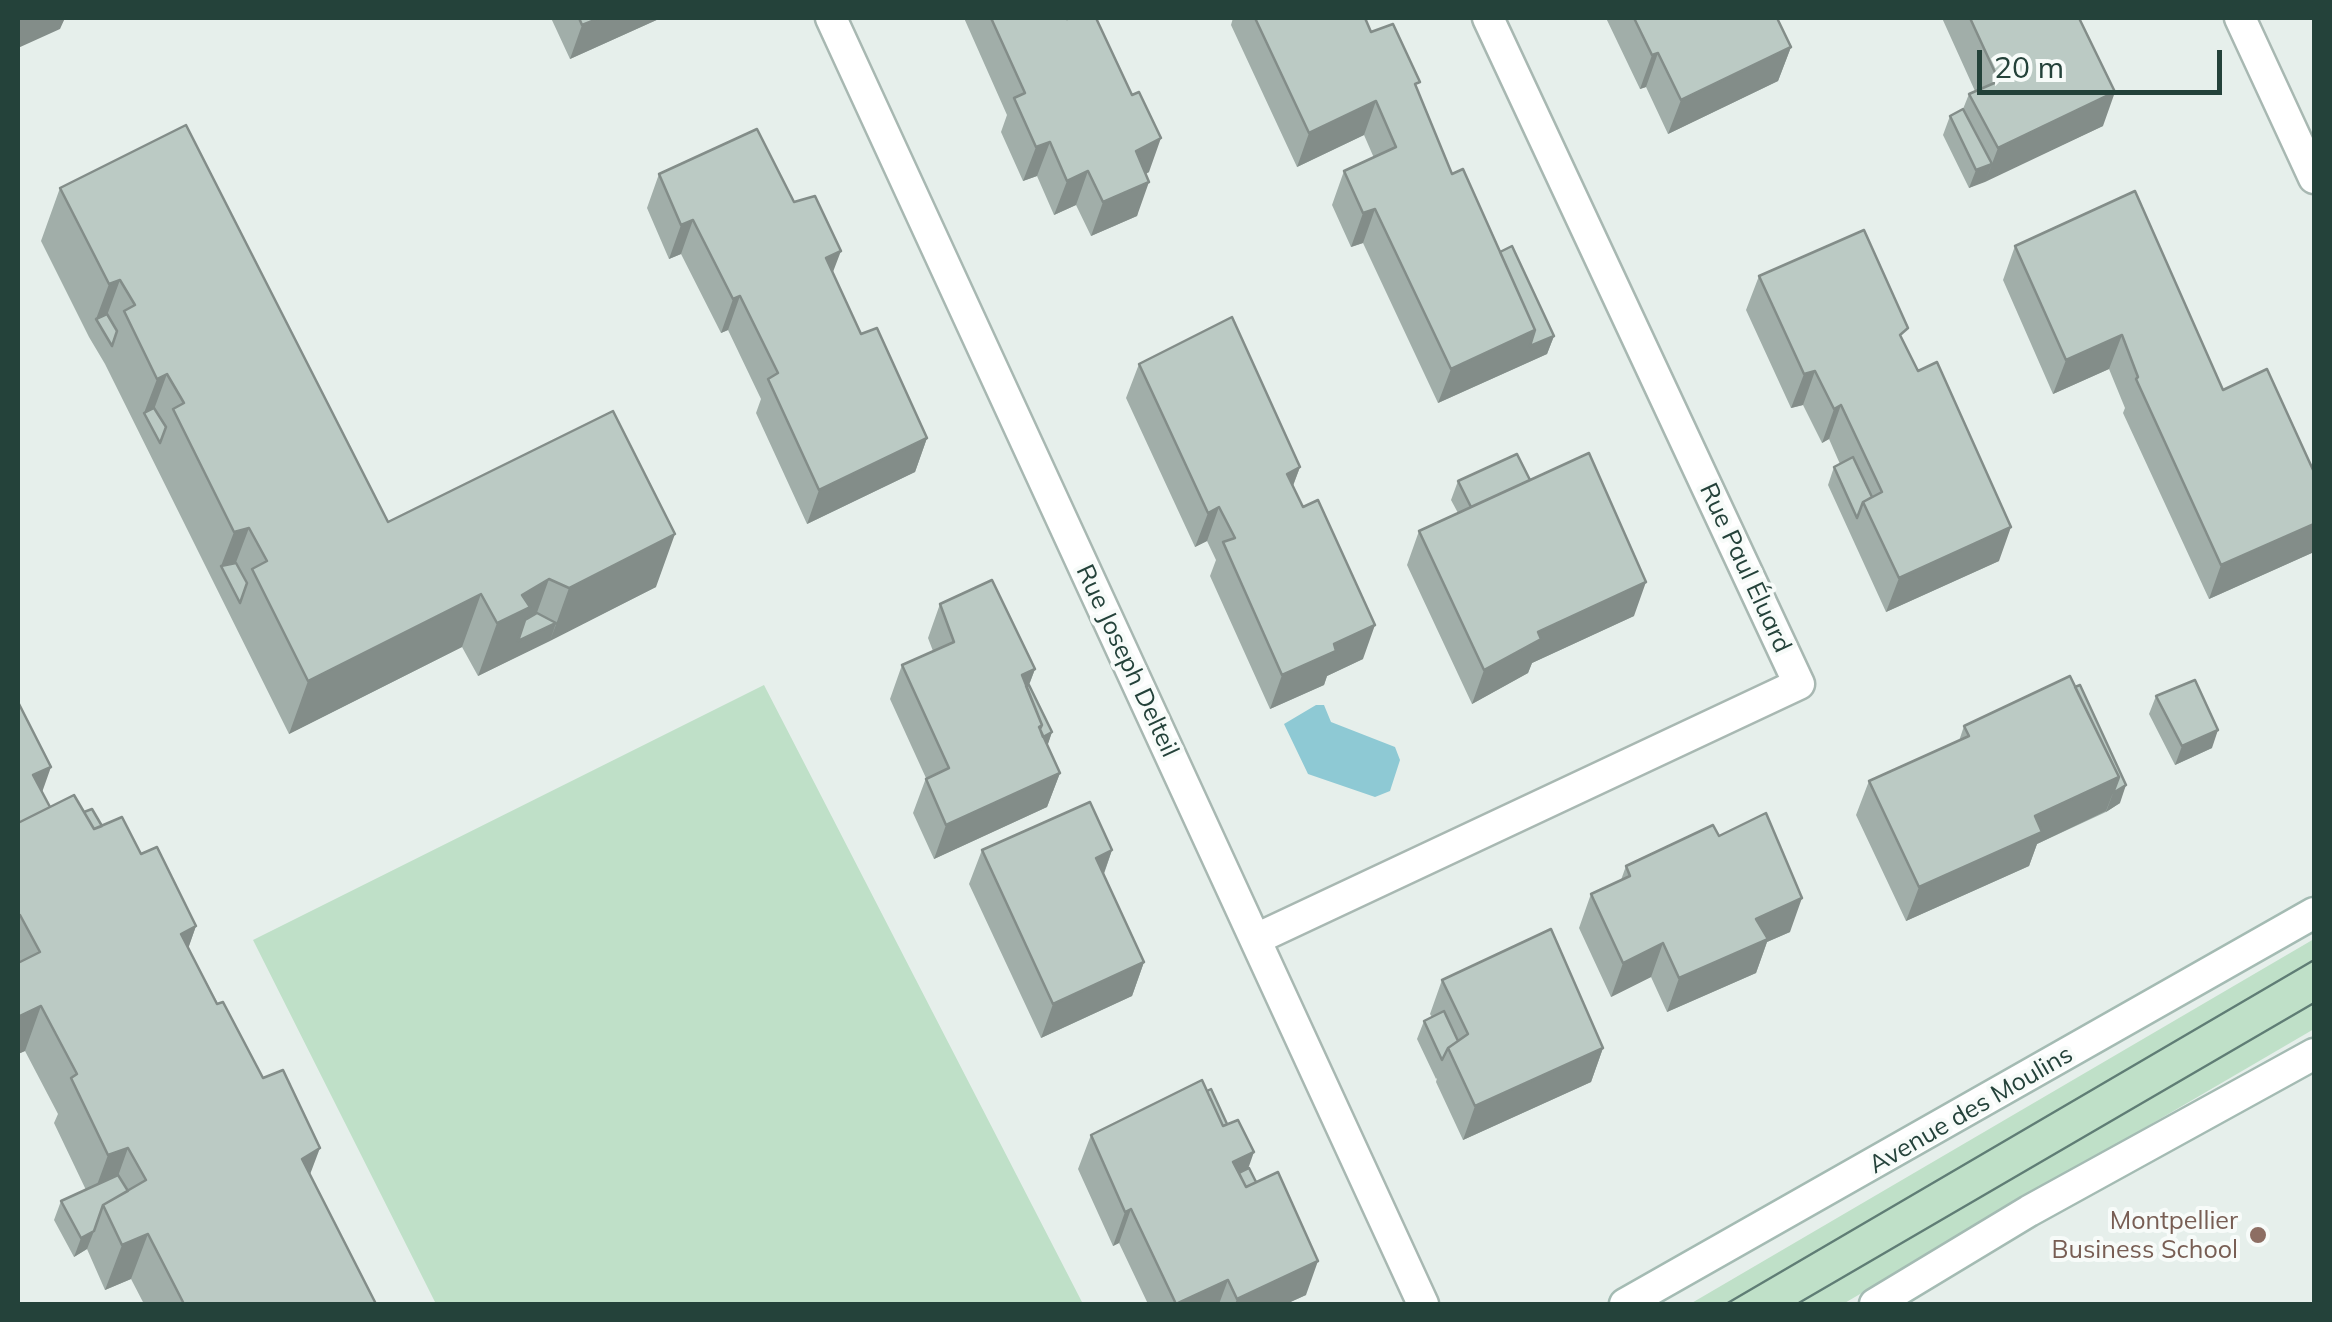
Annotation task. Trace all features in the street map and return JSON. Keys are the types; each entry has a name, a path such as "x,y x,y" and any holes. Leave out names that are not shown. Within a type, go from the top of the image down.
{"street":[{"name":"Rue Joseph Delteil","path":"830,18 1423,1304"},
{"name":"Rue Paul Éluard","path":"1256,939 1799,684 1488,18"},
{"path":"2240,18 2314,178"},
{"name":"Avenue des Moulins","path":"1625,1304 2314,913"},
{"path":"1875,1304 2030,1211 2314,1054"}],"green space":[{"path":"764,685 1083,1304 436,1304 253,940"},
{"path":"2314,939 2314,1029 1843,1304 1690,1304"}],"water":[{"path":"1316,705 1324,705 1331,722 1395,747 1400,760 1390,791 1375,797 1308,774 1284,724"}],"building":[{"path":"579,18 600,18 582,25"},
{"path":"991,18 1096,18 1132,95 1139,92 1161,138 1136,151 1149,182 1103,202 1088,171 1067,181 1050,142 1036,147 1014,98 1025,93"},
{"path":"1255,18 1365,18 1371,32 1393,24 1420,82 1415,84 1452,174 1463,169 1535,330 1451,369 1375,209 1363,213 1344,171 1396,147 1376,101 1309,133"},
{"path":"1634,18 1777,18 1791,47 1681,100 1658,53 1652,55"},
{"path":"1970,18 2079,18 2115,92 1998,148 1969,94 1999,81"},
{"path":"1963,109 1992,164 1976,170 1950,116"},
{"path":"186,125 388,522 613,411 675,534 569,588 549,579 522,595 530,607 497,623 481,594 308,681 252,569 267,561 249,528 234,532 173,409 184,403 167,374 157,379 124,311 135,305 120,280 109,284 60,188"},
{"path":"757,129 794,202 815,196 841,251 826,258 861,334 877,328 927,438 819,490 768,379 778,373 740,296 733,299 693,220 681,225 659,174"},
{"path":"2135,191 2223,390 2267,369 2314,472 2314,524 2221,565 2136,379 2122,335 2066,360 2015,246"},
{"path":"1864,230 1908,328 1900,335 1918,371 1937,362 2011,527 1899,578 1863,502 1882,492 1841,405 1834,409 1815,371 1804,374 1759,276"},
{"path":"1512,246 1554,336 1530,346 1535,330 1500,252"},
{"path":"107,314 117,331 112,346 96,319"},
{"path":"1232,317 1300,467 1287,474 1303,507 1318,500 1375,625 1334,644 1336,651 1282,675 1223,542 1235,538 1219,507 1208,513 1139,364"},
{"path":"154,408 166,427 160,443 144,413"},
{"path":"1589,453 1646,582 1538,632 1541,639 1484,670 1419,531"},
{"path":"1517,454 1530,480 1471,507 1458,481"},
{"path":"1853,457 1872,497 1863,502 1857,518 1834,467"},
{"path":"236,563 247,583 240,603 221,566"},
{"path":"992,580 1035,669 1022,675 1060,773 946,825 926,779 949,768 902,665 954,642 940,604"},
{"path":"537,613 556,623 518,641 525,620"},
{"path":"2070,676 2119,777 2035,816 2042,832 1919,887 1869,781 1969,736 1964,726"},
{"path":"2195,680 2218,730 2182,746 2156,696"},
{"path":"1029,685 1052,732 1043,737 1026,686"},
{"path":"2080,685 2126,785 2113,793 2119,777 2075,687"},
{"path":"18,702 51,767 33,775 50,807 18,823"},
{"path":"74,795 94,829 122,817 141,854 157,847 196,926 181,934 217,1004 223,1002 263,1078 283,1070 320,1148 302,1159 376,1304 184,1304 148,1234 122,1245 103,1205 146,1180 128,1148 108,1155 71,1078 77,1074 41,1006 18,1017 18,963 40,952 18,916 18,823"},
{"path":"1090,802 1112,850 1096,858 1144,962 1053,1004 982,850"},
{"path":"92,809 102,826 94,829 84,812"},
{"path":"1766,813 1802,898 1756,919 1768,939 1679,978 1663,943 1623,963 1591,894 1630,876 1626,866 1713,825 1719,836"},
{"path":"1551,929 1603,1048 1475,1106 1448,1048 1468,1034 1442,980"},
{"path":"1444,1011 1458,1041 1448,1048 1442,1060 1424,1021"},
{"path":"1202,1080 1223,1126 1238,1120 1254,1152 1233,1162 1246,1187 1278,1172 1318,1261 1237,1299 1228,1280 1176,1304 1131,1209 1125,1212 1091,1135"},
{"path":"1211,1089 1227,1124 1223,1126 1207,1091"},
{"path":"1249,1168 1256,1182 1246,1187 1239,1173"},
{"path":"118,1175 128,1191 103,1205 94,1231 81,1238 61,1201"}],"tram line":[{"path":"1726,1304 2314,960"},
{"path":"1797,1304 2314,1003"}],"place":[{"name":"Montpellier Business School","path":"2258,1235"}]}
